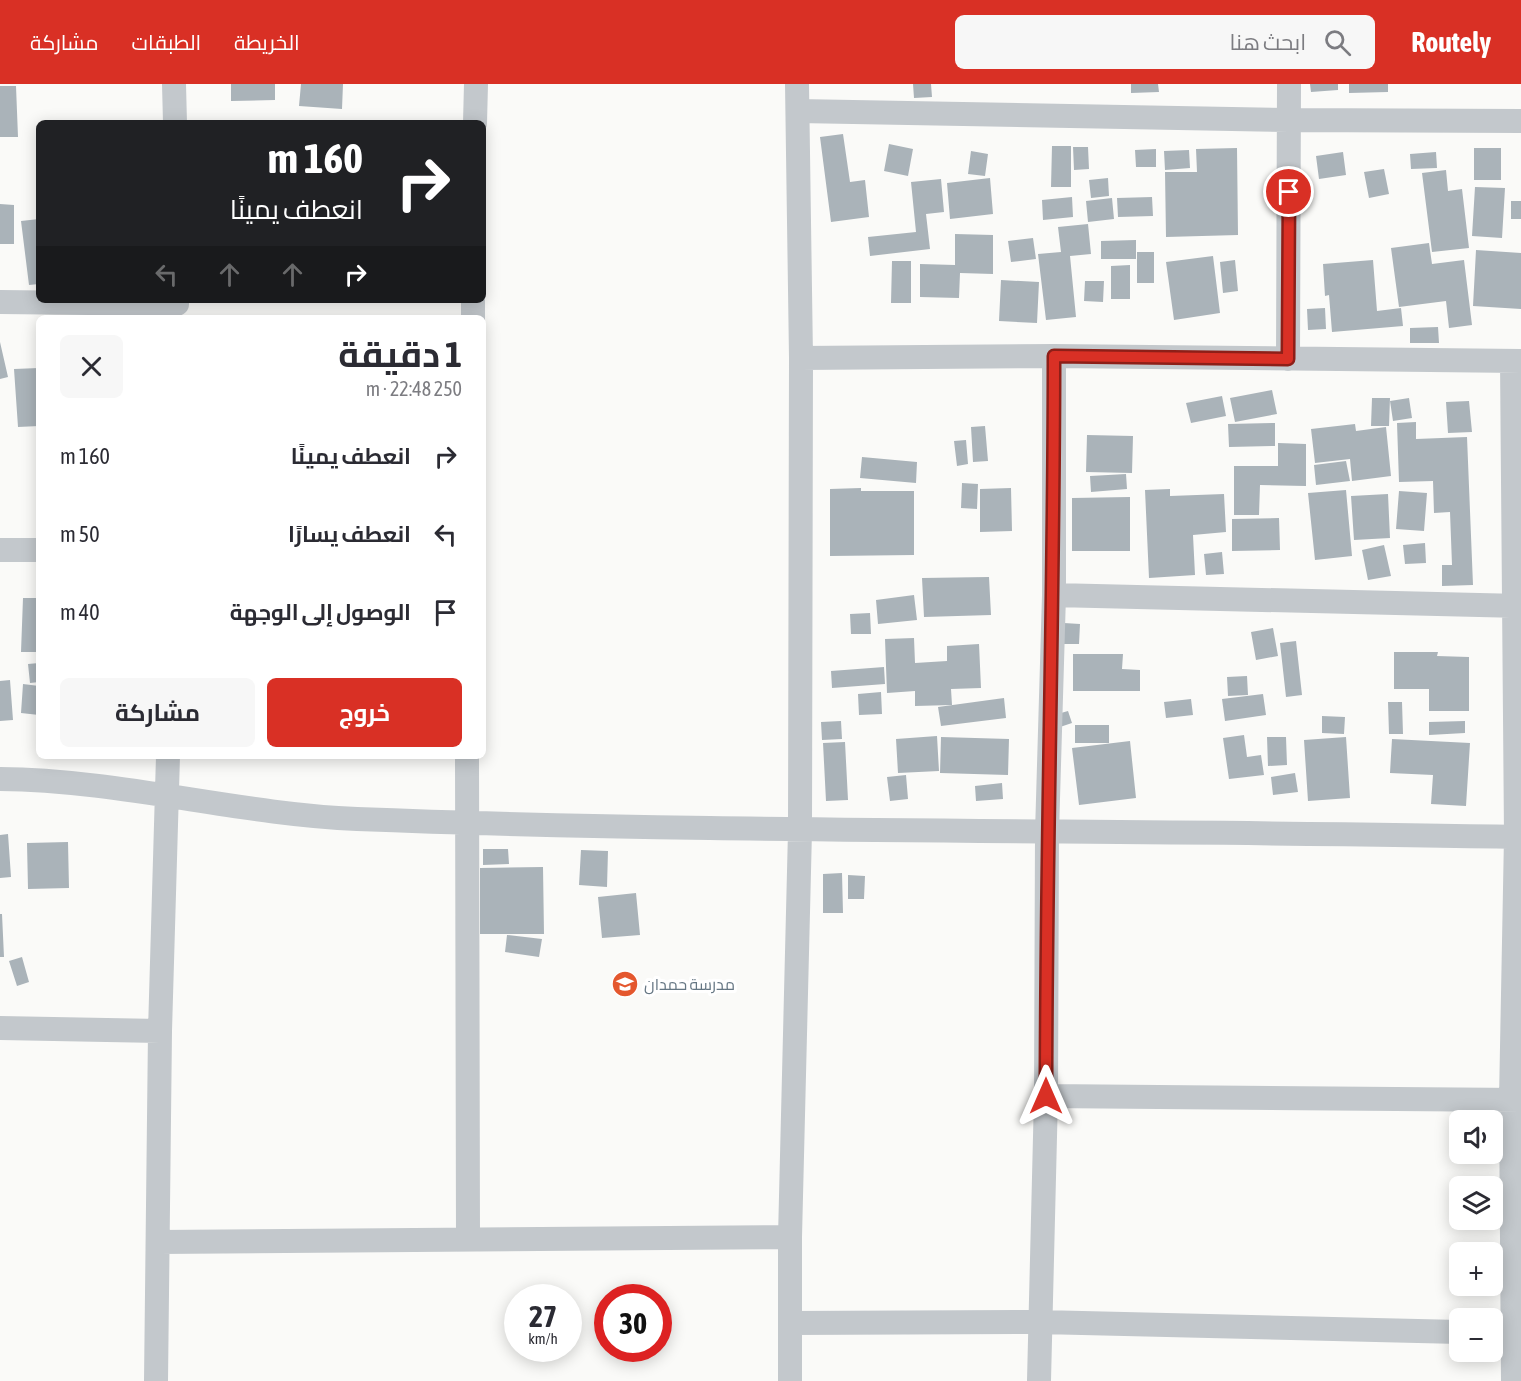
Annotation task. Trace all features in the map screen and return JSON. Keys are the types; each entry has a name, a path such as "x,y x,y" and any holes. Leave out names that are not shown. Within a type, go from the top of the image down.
{"street":[{"path":"174,84 175,120"},
{"path":"475,120 476,84"},
{"path":"790,1381 792,1323 790,1237 800,831 801,358 797,84"},
{"path":"1288,359 1289,84"},
{"path":"798,111 1521,122"},
{"path":"0,302 177,307"},
{"path":"801,358 1054,356 1516,361 1518,836 1516,1100 1509,1334 1513,1381"},
{"path":"1039,1381 1046,1096 1047,833 1054,595 1054,356"},
{"path":"0,550 36,550"},
{"path":"1054,595 1518,606"},
{"path":"156,1381 160,1031 168,759"},
{"path":"467,759 468,1238"},
{"path":"0,778 90,784 350,818 466,823 800,831 1518,836"},
{"path":"0,1028 160,1031"},
{"path":"1046,1096 1516,1100"},
{"path":"159,1242 790,1237"},
{"path":"792,1323 1040,1322 1449,1332"}],"building":[{"path":"231,84 275,84 275,100 231,101"},
{"path":"301,84 343,84 342,109 299,106"},
{"path":"913,84 931,84 932,97 914,98"},
{"path":"1131,84 1158,84 1159,92 1131,93"},
{"path":"1310,84 1338,84 1338,90 1311,92"},
{"path":"1349,84 1388,84 1388,92 1349,93"},
{"path":"0,86 16,86 18,137 0,137"},
{"path":"843,134 850,182 865,180 869,217 831,222 820,137"},
{"path":"889,144 913,149 908,176 884,171"},
{"path":"1052,146 1071,146 1071,187 1051,187"},
{"path":"1073,147 1088,147 1089,169 1074,170"},
{"path":"1237,148 1238,235 1166,237 1165,172 1197,172 1196,149"},
{"path":"1474,148 1501,148 1501,180 1474,180"},
{"path":"1156,149 1156,167 1136,167 1135,150"},
{"path":"1189,150 1190,168 1165,170 1164,151"},
{"path":"971,151 988,154 985,176 968,174"},
{"path":"1343,152 1346,175 1319,179 1316,156"},
{"path":"1436,152 1437,168 1411,169 1410,154"},
{"path":"1384,169 1389,194 1369,198 1364,172"},
{"path":"1446,170 1448,191 1462,189 1469,248 1432,252 1422,173"},
{"path":"990,178 993,214 950,219 947,183"},
{"path":"1108,178 1109,196 1091,198 1089,180"},
{"path":"941,179 944,212 926,214 930,249 870,256 868,237 916,232 911,182"},
{"path":"1475,187 1505,188 1502,238 1472,236"},
{"path":"1072,197 1073,217 1043,220 1042,200"},
{"path":"1152,197 1153,216 1118,217 1117,198"},
{"path":"1112,198 1114,219 1088,222 1086,201"},
{"path":"1511,201 1521,201 1521,219 1511,219"},
{"path":"0,204 14,205 14,244 0,244"},
{"path":"36,219 36,284 29,285 21,221"},
{"path":"1088,224 1091,254 1070,256 1076,317 1046,320 1038,254 1061,252 1058,227"},
{"path":"955,234 993,235 993,274 960,273 959,298 920,297 920,264 955,265"},
{"path":"1033,238 1036,259 1011,262 1008,241"},
{"path":"1136,240 1136,259 1101,259 1101,241"},
{"path":"1429,243 1432,264 1464,260 1472,325 1449,328 1446,301 1399,307 1391,248"},
{"path":"1476,250 1521,253 1521,309 1473,306"},
{"path":"1137,252 1154,252 1154,283 1137,283"},
{"path":"1213,256 1220,313 1174,320 1166,262"},
{"path":"1235,260 1238,291 1223,293 1220,262"},
{"path":"1373,260 1377,311 1401,308 1403,326 1332,332 1329,295 1325,296 1323,264"},
{"path":"892,261 911,261 911,303 891,303"},
{"path":"1130,265 1130,299 1111,299 1111,266"},
{"path":"1001,280 1039,282 1037,323 999,321"},
{"path":"1085,281 1104,281 1103,302 1084,301"},
{"path":"1325,308 1326,329 1308,330 1307,309"},
{"path":"1438,327 1439,343 1410,343 1410,328"},
{"path":"0,342 8,377 0,379"},
{"path":"36,368 36,426 18,427 14,369"},
{"path":"1272,390 1277,414 1235,422 1230,398"},
{"path":"1222,396 1226,416 1191,423 1186,403"},
{"path":"1372,398 1390,398 1389,426 1371,426"},
{"path":"1409,398 1412,418 1393,421 1390,401"},
{"path":"1469,401 1472,432 1448,433 1446,402"},
{"path":"1416,422 1416,439 1467,437 1473,585 1442,586 1442,565 1452,565 1450,512 1434,513 1433,481 1399,482 1397,423"},
{"path":"1275,423 1275,446 1229,447 1228,424"},
{"path":"1355,424 1356,431 1386,427 1391,476 1352,481 1350,459 1315,463 1311,429"},
{"path":"985,426 988,461 973,462 971,427"},
{"path":"1087,435 1133,436 1132,473 1086,472"},
{"path":"966,440 968,464 957,466 954,441"},
{"path":"1278,443 1306,444 1306,486 1260,485 1259,515 1234,515 1234,466 1278,466"},
{"path":"862,457 917,462 916,483 860,478"},
{"path":"1346,461 1350,481 1316,485 1314,465"},
{"path":"1126,474 1127,489 1091,492 1090,476"},
{"path":"962,483 978,484 977,509 961,508"},
{"path":"861,488 861,491 914,491 914,555 830,556 830,489"},
{"path":"1011,488 1012,531 980,532 980,489"},
{"path":"1170,489 1170,496 1224,494 1226,532 1193,535 1195,575 1149,578 1145,490"},
{"path":"1346,490 1352,556 1315,560 1308,493"},
{"path":"1399,491 1427,493 1424,531 1396,529"},
{"path":"1388,494 1390,538 1354,540 1351,496"},
{"path":"1130,497 1130,551 1072,551 1072,498"},
{"path":"1279,518 1280,550 1232,551 1232,519"},
{"path":"1425,543 1426,563 1405,564 1403,545"},
{"path":"1384,545 1391,576 1368,580 1362,550"},
{"path":"1222,552 1224,574 1206,575 1204,554"},
{"path":"989,577 991,615 924,617 922,578"},
{"path":"914,595 917,620 878,624 876,600"},
{"path":"23,598 36,598 36,652 21,652"},
{"path":"870,613 871,634 851,634 850,614"},
{"path":"1064,623 1080,624 1079,644 1063,644"},
{"path":"1273,628 1278,656 1256,660 1251,632"},
{"path":"914,638 915,663 947,661 947,646 979,644 981,688 951,689 952,705 915,706 915,691 887,693 885,639"},
{"path":"1296,641 1302,695 1286,697 1280,643"},
{"path":"1394,652 1438,652 1437,656 1469,657 1469,711 1429,711 1429,689 1394,689"},
{"path":"1073,654 1123,654 1122,669 1140,670 1140,691 1073,691"},
{"path":"36,663 36,682 30,683 28,664"},
{"path":"884,667 885,684 832,688 831,671"},
{"path":"1247,676 1248,695 1228,696 1227,677"},
{"path":"10,680 13,720 0,721 0,681"},
{"path":"23,684 36,686 36,715 21,713"},
{"path":"881,692 882,714 859,715 858,694"},
{"path":"1263,694 1266,715 1225,721 1222,699"},
{"path":"1004,698 1006,718 941,726 938,707"},
{"path":"1191,699 1193,715 1166,718 1164,702"},
{"path":"1388,702 1402,702 1403,734 1389,734"},
{"path":"1068,711 1072,723 1051,730 1047,717"},
{"path":"1322,716 1345,717 1344,734 1322,733"},
{"path":"841,721 842,739 822,740 821,722"},
{"path":"1465,721 1465,733 1429,735 1429,722"},
{"path":"1075,725 1109,725 1109,743 1075,743"},
{"path":"1244,735 1247,757 1261,755 1264,775 1229,779 1223,738"},
{"path":"937,736 939,771 898,773 896,739"},
{"path":"941,737 1009,739 1008,775 940,773"},
{"path":"1267,737 1286,737 1287,765 1268,766"},
{"path":"1346,737 1350,798 1308,801 1304,740"},
{"path":"1392,739 1470,743 1466,806 1431,804 1433,775 1390,773"},
{"path":"1130,741 1136,798 1079,805 1072,748"},
{"path":"845,742 848,800 826,801 823,743"},
{"path":"1295,773 1298,792 1273,795 1271,777"},
{"path":"906,775 908,799 890,801 887,777"},
{"path":"1002,783 1003,799 976,801 975,786"},
{"path":"8,834 11,877 0,878 0,835"},
{"path":"68,842 69,888 28,889 27,843"},
{"path":"483,849 508,849 509,864 483,865"},
{"path":"581,850 608,851 607,887 579,885"},
{"path":"543,867 544,934 480,934 480,868"},
{"path":"842,873 843,913 823,913 823,874"},
{"path":"848,875 865,876 864,899 848,899"},
{"path":"636,893 640,935 602,938 598,897"},
{"path":"0,914 2,914 4,957 0,957"},
{"path":"507,935 542,939 539,957 505,952"},
{"path":"22,957 29,982 17,986 9,961"}],"place":[{"name":"مدرسة حمدان","path":"625,984"}],"route":[{"path":"1046,1096 1047,833 1054,595 1054,356 1288,359 1289,192"}]}
